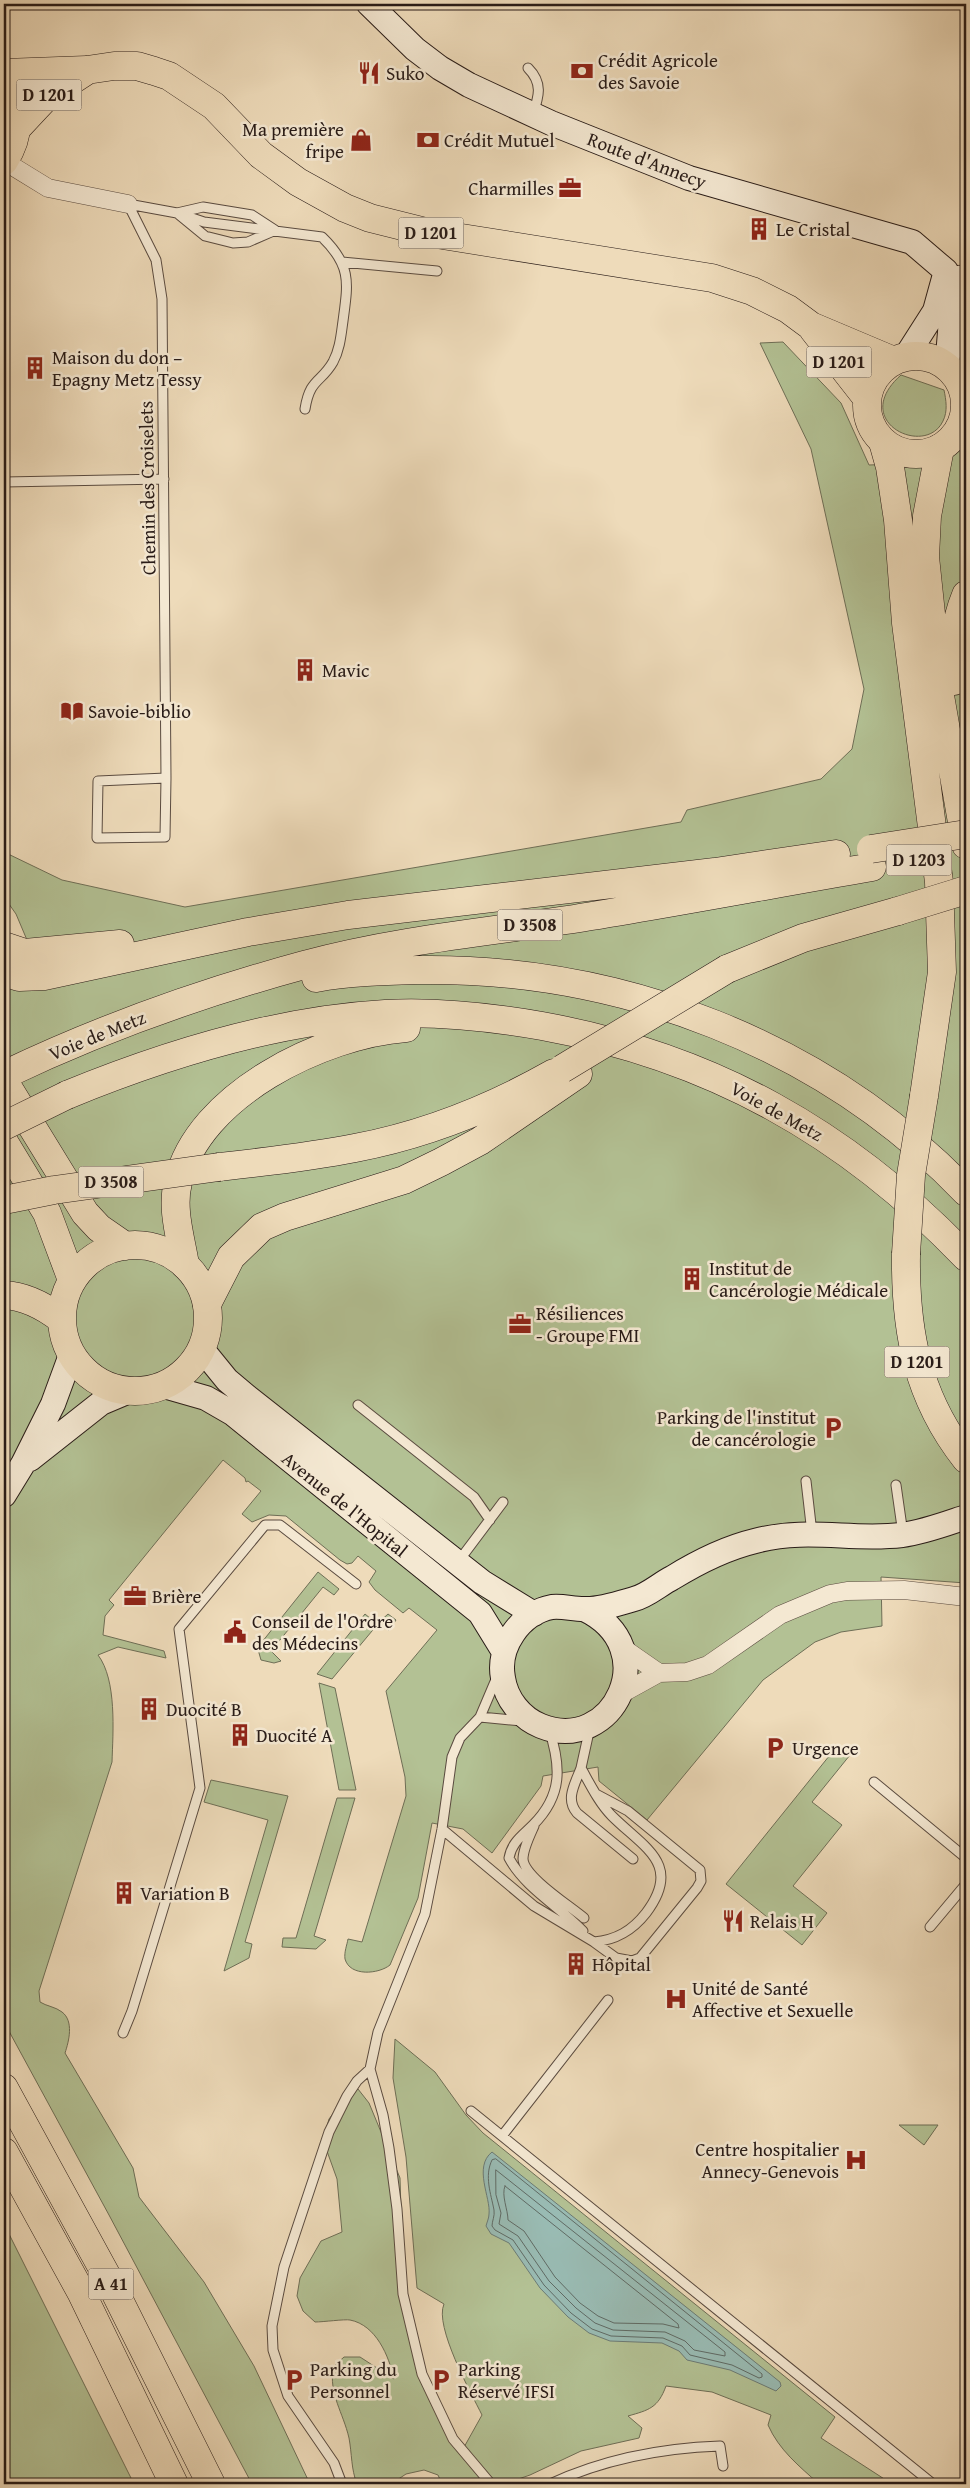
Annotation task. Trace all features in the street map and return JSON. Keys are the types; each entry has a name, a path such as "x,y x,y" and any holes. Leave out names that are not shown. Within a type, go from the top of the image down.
{"main road":[{"name":"D 1201","path":"4,73 137,66 169,76 214,106 261,155 282,171 320,195 370,218 430,233 712,278 768,299 811,326 900,360"},
{"name":"D 1201","path":"17,128 46,97 87,70"},
{"path":"4,82 14,102 17,128 12,146 4,161"},
{"name":"D 1201","path":"811,326 867,398"},
{"path":"928,358 956,374 965,402 963,427 940,448 928,453 904,453 883,442 870,422 867,398 874,380 886,366 900,360 928,358"},
{"name":"D 1201","path":"883,442 890,467 898,520 906,623 939,882 942,972 911,1175 905,1296 908,1326 920,1373 933,1406 955,1445 966,1459"},
{"path":"940,448 927,516 925,557 939,690 956,778 966,845"},
{"path":"956,778 953,642 959,612 966,595"},
{"path":"4,972 19,977 44,976 248,932 348,915 715,872 871,858 966,834"},
{"name":"D 1203","path":"871,858 966,852"},
{"name":"D 3508","path":"192,1000 305,965 357,953 578,918 871,858"},
{"name":"D 1203","path":"570,1071 692,989 727,969 803,938 966,890"},
{"path":"4,946 25,953 248,932"},
{"path":"192,1000 320,978 386,971 445,970 502,973 564,981 627,994 688,1013 746,1037 830,1080 882,1117 939,1164 966,1192"},
{"name":"Voie de Metz","path":"4,1075 136,1018 192,1000"},
{"path":"4,1126 67,1095 175,1056 273,1030 328,1020 416,1013 479,1017 553,1028"},
{"path":"185,1265 176,1204 181,1170 202,1133 216,1118 262,1080 305,1056 331,1045 377,1033 459,1025 553,1028"},
{"name":"Voie de Metz","path":"553,1028 629,1045 736,1087 773,1106 832,1142 878,1175 938,1228 966,1257"},
{"path":"207,1304 231,1257 262,1228 285,1217 404,1180 441,1162 480,1141 570,1071"},
{"name":"D 3508","path":"4,1200 54,1190 356,1148 429,1128 495,1103 570,1071"},
{"path":"4,1081 85,1213 99,1228 125,1246"},
{"path":"4,1142 47,1212 72,1280"},
{"path":"125,1246 157,1249 172,1255 185,1265 198,1283 207,1304 206,1334 202,1348 186,1370 164,1386 146,1391 127,1392 110,1388 95,1380 81,1369 71,1355 64,1338 61,1319 66,1293 72,1280 80,1270 100,1254 125,1246"},
{"path":"4,1295 30,1300 61,1319"},
{"name":"A 41","path":"4,2088 110,2282 211,2484"},
{"name":"A 41","path":"4,2152 81,2292 174,2484"}],"street":[{"name":"Route d'Annecy","path":"369,4 415,49 440,68 469,86 689,178 912,242 956,270 958,296 951,320 956,374"},
{"path":"4,161 48,188 128,204"},
{"path":"900,360 935,311 956,270"},
{"name":"Avenue de l'Hopital","path":"202,1348 227,1380 498,1593 534,1614"},
{"path":"4,1495 23,1464 53,1404 71,1355"},
{"name":"Avenue de l'Hopital","path":"164,1386 206,1398 232,1413 480,1613 503,1659"},
{"path":"23,1464 94,1408 127,1392"},
{"path":"584,1609 637,1599 693,1565 721,1552 754,1541 792,1534 812,1533 903,1535 933,1529 962,1518"},
{"path":"621,1694 659,1673 688,1672 708,1665 780,1615 830,1594 847,1591 904,1590 966,1597"},
{"path":"637,1599 622,1644 626,1671 621,1694 610,1710 591,1724 563,1730 540,1725 524,1716 509,1698 502,1677 503,1659 510,1637 521,1624 534,1614 550,1608 567,1606 584,1609 599,1616 611,1627 622,1644 659,1673"}],"lane":[{"path":"528,68 536,76 540,86 533,114"},
{"path":"128,204 177,213 204,222 322,237 335,249 342,262 348,283 338,351 332,364 313,383 307,395 304,409"},
{"name":"Chemin des Croiselets","path":"128,204 156,260 160,278 164,479 166,778 165,837 97,838 98,781 166,778"},
{"path":"177,213 203,207 218,209 252,215 275,230"},
{"path":"177,213 204,236 233,243 248,242 275,230"},
{"path":"342,262 437,271"},
{"path":"4,482 164,479"},
{"path":"358,1405 474,1497 490,1520"},
{"path":"806,1481 812,1533"},
{"path":"896,1485 903,1535"},
{"path":"458,1562 503,1502"},
{"path":"123,2033 135,2002 200,1788 179,1629 265,1526 280,1524 356,1584"},
{"path":"491,2484 453,2439 422,2374 403,2294 397,2209 384,2114 370,2069 378,2032 425,1914 442,1830 452,1758 457,1744 465,1731 480,1718 503,1659"},
{"path":"480,1718 540,1725 557,1761 558,1782 552,1798 535,1823 515,1841 509,1858 518,1874 565,1912 594,1942"},
{"path":"591,1724 570,1798 571,1806 632,1859"},
{"path":"580,1768 611,1815 651,1850 662,1874 655,1899 644,1915 616,1939 594,1942"},
{"path":"874,1782 966,1858"},
{"path":"442,1830 534,1906 594,1942 616,1958 632,1961 640,1958 700,1881 700,1870 628,1811 596,1794"},
{"path":"535,1823 524,1854 524,1866 532,1876 584,1918"},
{"path":"930,1927 966,1884"},
{"path":"502,2136 608,2000"},
{"path":"342,2484 334,2463 288,2396 273,2350 272,2326 284,2268 329,2132 356,2081 370,2069"},
{"path":"471,2111 933,2484"},
{"path":"550,2484 603,2465 677,2448 720,2446 723,2466"}],"green space":[{"path":"783,342 841,403 869,465 947,462 966,443 966,1583 881,1577 882,1626 841,1632 815,1642 763,1680 647,1820 599,1781 598,1767 543,1776 541,1786 492,1853 463,1829 432,1823 418,1898 390,1965 372,1972 353,1969 348,1965 345,1954 348,1939 362,1942 406,1796 405,1777 386,1691 437,1630 409,1608 403,1613 375,1590 369,1582 376,1571 358,1556 352,1563 347,1564 286,1516 269,1515 252,1522 242,1514 261,1491 248,1481 246,1482 245,1478 223,1460 109,1600 114,1605 105,1616 103,1635 164,1651 166,1658 118,1647 98,1655 104,1666 111,1692 113,1722 112,1762 39,1991 40,2002 60,2010 66,2016 70,2031 65,2053 133,2168 139,2197 204,2282 254,2366 310,2484 252,2484 4,2022 4,985 38,966 16,914 4,897 4,852 62,880 185,907 681,822 687,810 821,779 852,749 864,689 811,449 760,343"},
{"path":"901,375 944,390 946,413 943,421 934,432 922,436 908,435 896,429 887,420 883,407 887,392"},
{"path":"318,1572 339,1589 334,1595 323,1587 271,1651 281,1661 274,1663 261,1660 259,1653 262,1642"},
{"path":"365,1614 377,1624 388,1614 396,1620 389,1630 377,1625 332,1679 317,1674"},
{"path":"319,1683 335,1688 356,1790 339,1790"},
{"path":"838,1745 850,1755 812,1802 842,1825 793,1886 827,1913 802,1945 726,1884"},
{"path":"211,1780 288,1796 245,1942 252,1944 249,1958 224,1971 268,1820 204,1802"},
{"path":"337,1798 355,1798 314,1936 326,1940 316,1949 282,1947 283,1938 296,1938"},
{"path":"395,2039 435,2072 466,2115 483,2133 835,2417 821,2438 892,2484 819,2484 790,2457 778,2442 768,2425 771,2415 712,2392 666,2386 656,2404 642,2412 628,2416 642,2428 639,2438 581,2451 530,2475 504,2484 442,2484 438,2475 424,2470 406,2474 391,2484 357,2484 349,2438 333,2386 333,2367 344,2357 360,2357 394,2379 392,2370 380,2343 367,2328 350,2320 315,2322 303,2311 297,2296 300,2278 321,2241 342,2232 337,2179 323,2140 329,2119 348,2094 358,2089 369,2103 400,2178 404,2307 424,2388 463,2449 482,2415 455,2360 449,2343 442,2314 444,2304 417,2288 406,2157 393,2078"},
{"path":"899,2125 938,2125 924,2145"},
{"path":"4,2224 134,2484 4,2484"}],"water":[{"path":"492,2152 780,2382 781,2386 776,2391 730,2370 687,2360 679,2351 662,2343 610,2341 589,2333 568,2317 540,2288 509,2243 491,2234 486,2226 489,2207 483,2174 486,2158"}],"place":[{"name":"Crédit Agricole des Savoie","path":"582,71"},
{"name":"Suko","path":"369,73"},
{"name":"Ma première fripe","path":"361,140"},
{"name":"Crédit Mutuel","path":"428,140"},
{"name":"Charmilles","path":"570,188"},
{"name":"Le Cristal","path":"759,229"},
{"name":"Maison du don – Epagny Metz Tessy","path":"35,368"},
{"name":"Mavic","path":"305,670"},
{"name":"Savoie-biblio","path":"72,711"},
{"name":"Institut de Cancérologie Médicale","path":"692,1279"},
{"name":"Résiliences - Groupe FMI","path":"520,1324"},
{"name":"Parking de l'institut de cancérologie","path":"833,1428"},
{"name":"Brière","path":"135,1596"},
{"name":"Conseil de l'Ordre des Médecins","path":"235,1632"},
{"name":"Duocité B","path":"149,1709"},
{"name":"Duocité A","path":"240,1735"},
{"name":"Urgence","path":"775,1748"},
{"name":"Variation B","path":"124,1893"},
{"name":"Relais H","path":"733,1921"},
{"name":"Hôpital","path":"576,1964"},
{"name":"Unité de Santé Affective et Sexuelle","path":"676,1999"},
{"name":"Centre hospitalier Annecy-Genevois","path":"856,2160"},
{"name":"Parking du Personnel","path":"294,2380"},
{"name":"Parking Réservé IFSI","path":"441,2380"}]}
